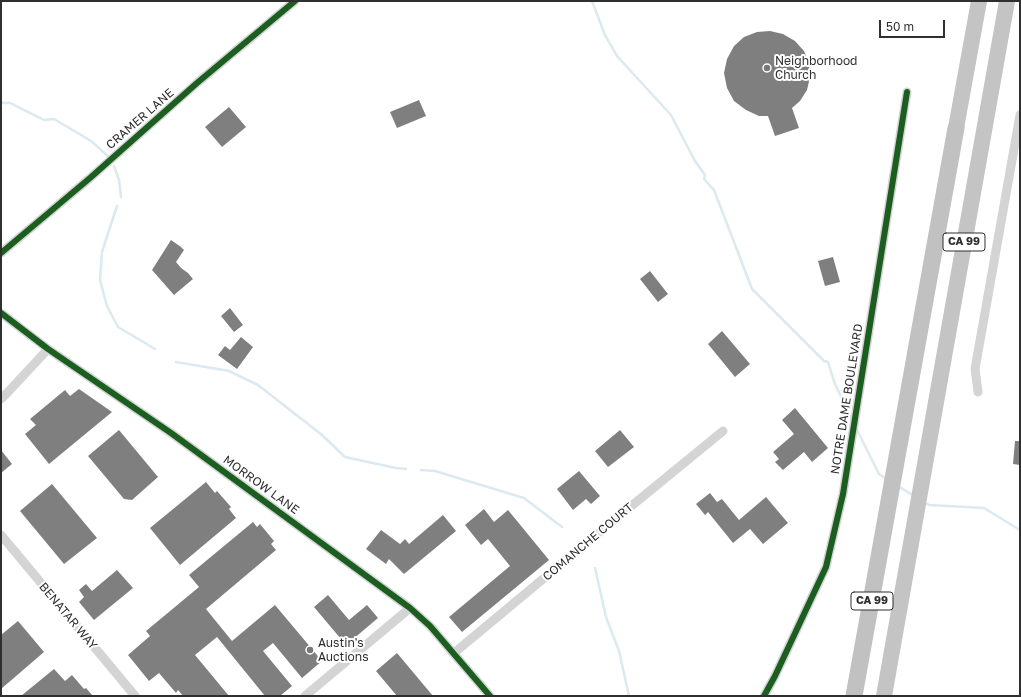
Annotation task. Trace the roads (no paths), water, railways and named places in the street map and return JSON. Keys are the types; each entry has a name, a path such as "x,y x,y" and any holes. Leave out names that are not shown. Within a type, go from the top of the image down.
{"highway":[{"name":"CA 99","path":"854,696 978,1"},
{"name":"CA 99","path":"884,696 1007,1"}],"street":[{"name":"CRAMER LANE","path":"1,253 294,1"},
{"name":"NOTRE DAME BOULEVARD","path":"764,696 775,676 826,567 843,494 907,92"},
{"path":"978,392 975,369 1020,115"},
{"name":"MORROW LANE","path":"1,313 48,349 170,433 410,608 429,624 490,696"},
{"path":"1,399 48,349"},
{"name":"COMANCHE COURT","path":"454,654 723,431"},
{"name":"BENATAR WAY","path":"1,535 135,696"},
{"path":"305,696 410,608"}],"waterway":[{"path":"592,1 605,35 617,56 671,115 695,161 705,175 704,179 714,190 752,289 824,361 828,362 835,384 852,420"},
{"path":"1,103 10,103 44,120 54,119 91,141 110,158"},
{"path":"114,166 119,180 121,197"},
{"path":"117,206 102,252 100,280 107,306 118,327 155,349"},
{"path":"176,362 229,371 258,385 322,435 345,457 406,469"},
{"path":"856,428 879,474 887,479"},
{"path":"421,470 435,471 524,498 562,527"},
{"path":"898,486 914,496"},
{"path":"924,502 929,505 984,508 1020,530"},
{"path":"595,568 606,617 619,651 629,696"}],"place":[{"name":"Neighborhood Church","path":"767,68"},
{"name":"Austin's Auctions","path":"310,650"}]}
